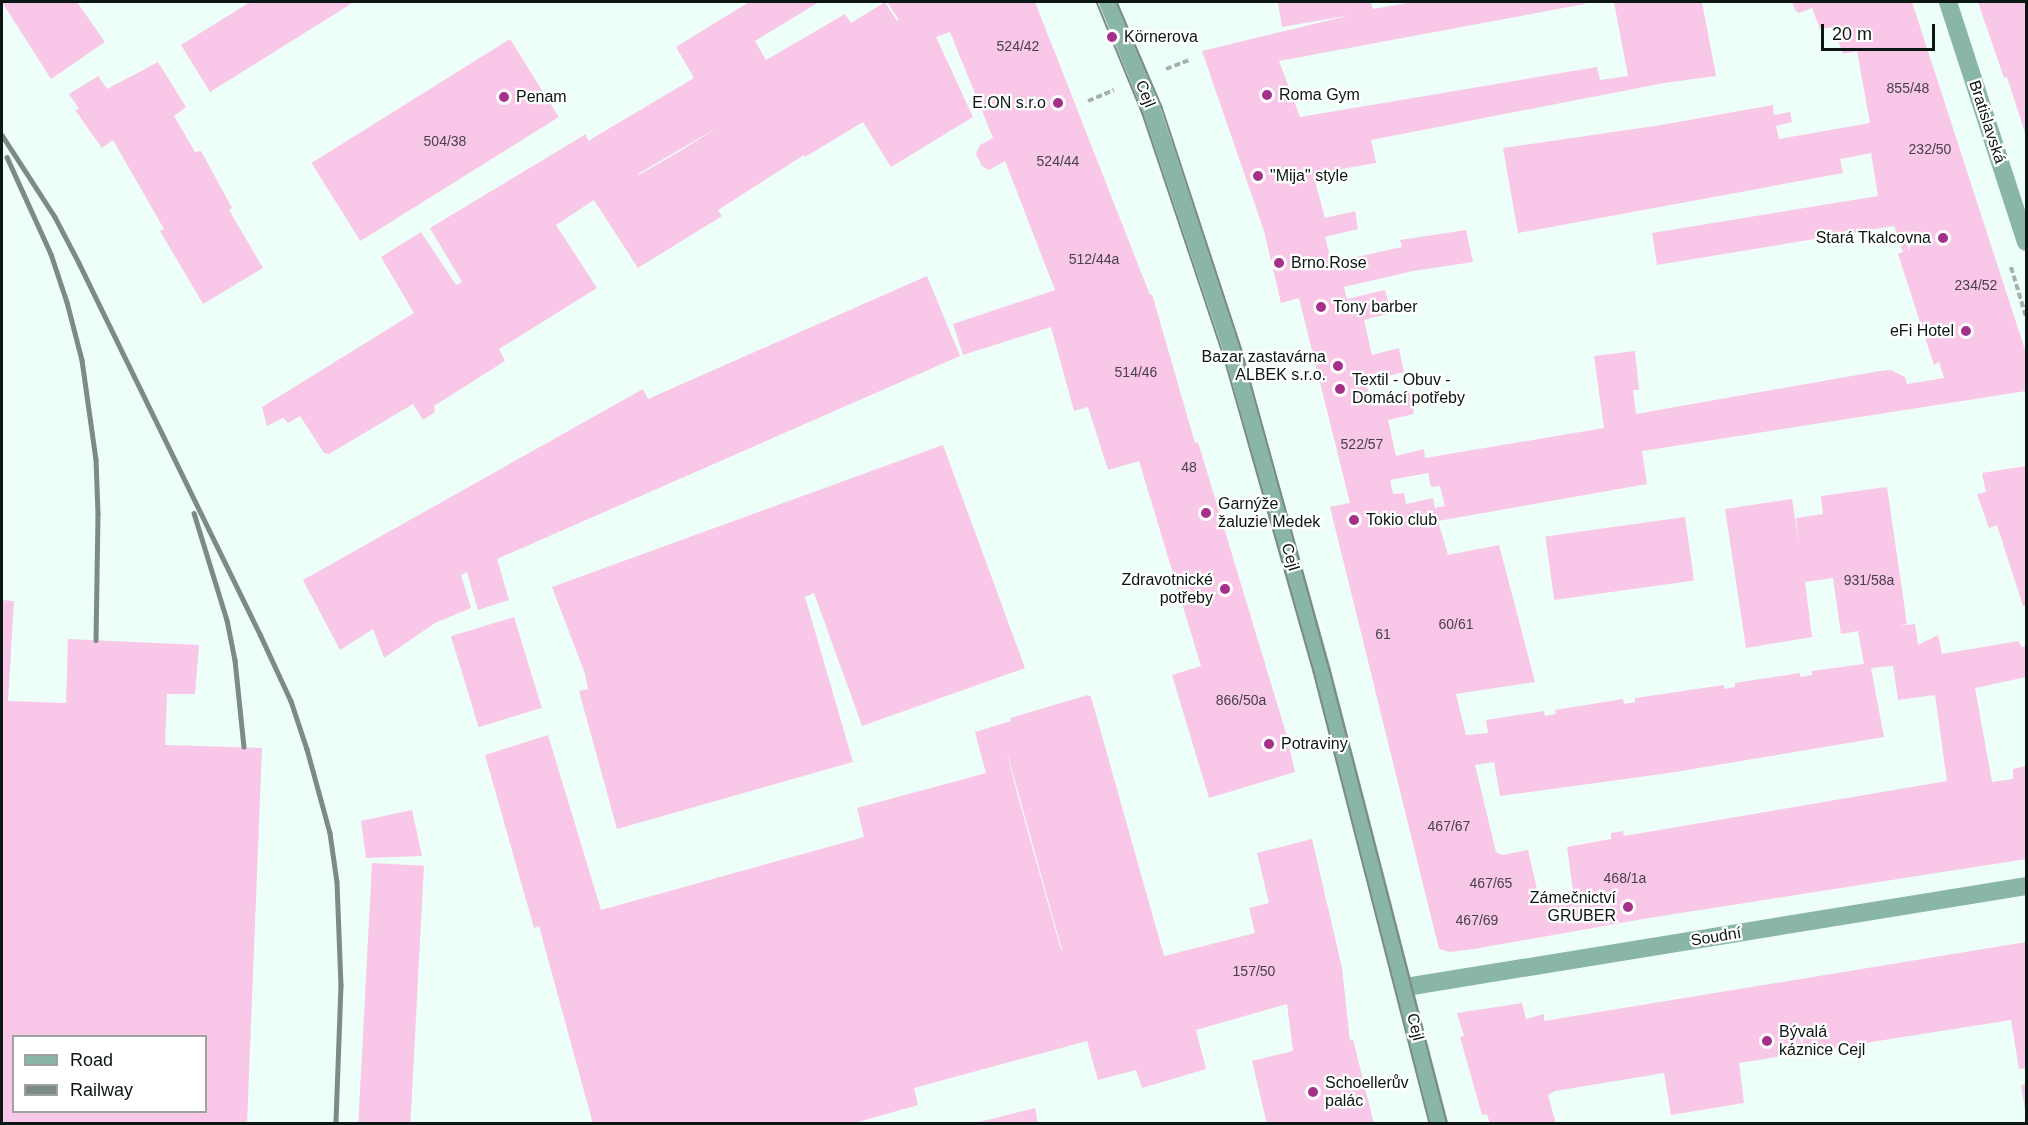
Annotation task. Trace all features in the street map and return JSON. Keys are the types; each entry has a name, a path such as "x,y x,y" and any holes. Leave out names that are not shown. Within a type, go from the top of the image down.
{"street":[{"name":"Cejl","path":"1108,2 1152,111 1233,352 1322,671 1406,987 1439,1124"},
{"name":"Bratislavská","path":"1948,2 2026,242"},
{"name":"Soudní","path":"1406,987 2026,886"}],"building":[{"path":"2,2 77,2 105,42 51,79"},
{"path":"250,2 354,2 210,92 181,45"},
{"path":"749,2 819,2 755,41 766,60 845,14 851,23 885,2 897,21 899,20 887,2 1035,2 1150,295 1152,294 1195,443 1198,442 1286,733 1295,772 1209,798 1172,675 1201,666 1139,461 1108,470 1088,407 1074,411 1051,327 963,355 953,324 1055,290 1005,161 989,170 982,166 976,154 980,145 993,138 950,32 936,37 973,117 891,167 863,122 805,157 804,155 718,210 722,216 638,268 594,200 556,225 597,288 499,349 505,361 434,406 435,412 423,420 413,404 329,454 324,453 300,416 288,423 283,418 267,426 262,407 414,313 381,257 421,232 456,285 462,282 430,228 586,134 588,141 694,78 676,47","holes":["718,127 639,175 638,174"]},
{"path":"1278,2 1371,2 1373,9 1413,2 1585,2 1585,4 1279,61 1300,117 1597,67 1600,80 1628,76 1614,2 1702,2 1716,76 1664,83 1371,140 1376,163 1313,174 1325,218 1355,211 1358,229 1325,237 1330,257 1337,256 1338,261 1402,247 1400,240 1466,230 1473,262 1413,271 1344,287 1347,299 1385,290 1391,313 1364,320 1372,355 1399,348 1404,372 1366,382 1370,400 1409,390 1414,414 1388,420 1396,456 1424,449 1425,458 1604,428 1594,356 1635,351 1639,390 1633,390 1636,414 1880,371 1891,370 1905,377 1907,384 1944,378 1939,362 1934,365 1898,254 1903,252 1894,226 1657,265 1652,233 1878,196 1871,153 1840,159 1843,173 1518,233 1503,148 1661,125 1773,105 1774,115 1790,112 1792,122 1776,126 1779,139 1870,123 1857,51 1843,54 1833,27 1820,29 1812,8 1799,13 1792,2 1912,2 2026,353 2026,391 1642,451 1647,484 1438,521 1448,555 1499,545 1535,682 1456,694 1466,735 1488,733 1486,720 1544,711 1545,716 1556,714 1555,710 1623,699 1624,704 1635,702 1635,698 1724,685 1724,689 1735,687 1735,683 1800,673 1800,677 1812,675 1812,671 1864,664 1858,631 1841,634 1833,578 1805,582 1812,637 1746,648 1725,509 1792,499 1800,550 1796,518 1823,514 1821,496 1887,487 1907,624 1898,626 1915,624 1918,645 1938,635 1942,654 2018,641 2022,647 2026,646 2026,677 1975,688 1992,782 2013,779 2013,769 2026,766 2026,859 1649,918 1474,949 1450,952 1439,949 1330,507 1350,503 1299,298 1281,303 1264,231 1202,51 1351,15 1282,27","holes":["1428,473 1431,487 1440,486 1445,506 1435,508 1433,498 1406,504 1404,493 1393,494 1390,480","1893,666 1898,700 1935,695 1947,781 1624,836 1623,831 1611,833 1611,839 1567,847 1573,891 1539,898 1528,850 1502,855 1496,852 1475,765 1494,762 1500,796 1669,773 1884,737 1871,668"]},
{"path":"1978,2 2026,2 2026,136 2007,77 2004,78"},
{"path":"510,39 559,117 360,241 312,163"},
{"path":"158,62 186,107 174,116 195,152 201,151 232,208 229,210 263,268 203,304 160,231 164,229 113,140 102,148 75,110 79,109 69,94 98,76 107,89"},
{"path":"927,276 960,356 497,559 509,600 478,610 467,572 461,575 471,608 435,623 384,658 373,629 340,650 303,580 643,389 648,399"},
{"path":"943,445 1025,668 862,726 814,593 805,597 853,762 617,829 579,691 588,689 585,674 552,587"},
{"path":"2026,466 2026,606 2023,606 1997,525 1989,528 1977,494 1986,492 1982,473"},
{"path":"1685,517 1694,580 1554,600 1545,537"},
{"path":"2,600 14,601 8,701 66,703 68,639 199,645 195,694 167,694 165,745 262,748 247,1124 2,1124"},
{"path":"514,617 542,708 479,727 451,636"},
{"path":"1088,695 1091,697 1164,956 1255,933 1249,908 1269,903 1257,853 1312,839 1342,968 1350,1041 1353,1039 1374,1124 1267,1124 1252,1061 1293,1051 1287,1004 1196,1030 1206,1069 1142,1088 1136,1070 1098,1080 1087,1041 914,1088 918,1105 851,1124 593,1124 539,926 534,928 485,755 548,735 601,910 864,837 857,808 986,773 975,732 1011,721 1010,718","holes":["1005,745 1062,950 1017,793"]},
{"path":"412,810 422,856 366,858 361,821"},
{"path":"372,863 424,866 410,1124 358,1124"},
{"name":"Bývalá káznice Cejl","path":"2026,942 2026,1068 2019,1069 2011,1020 1739,1063 1744,1103 1671,1115 1664,1073 1555,1091 1548,1095 1556,1124 1490,1124 1487,1114 1482,1115 1460,1037 1464,1036 1457,1013 1522,1003 1526,1019 1544,1014 1544,1021"},
{"path":"2026,1084 2026,1110 2025,1110 2021,1085"},
{"path":"1035,1108 1038,1124 975,1124 975,1123"}],"tram line":[{"path":"1097,2 1143,114 1224,356 1314,672 1430,1124"},
{"path":"1117,2 1162,107 1242,351 1330,670 1447,1124"}],"railway":[{"path":"2,135 55,217 79,263 291,701 330,833 337,882 341,985 336,1124"},
{"path":"7,157 51,254 67,302 82,360 96,459 98,514 96,640"},
{"path":"194,513 227,620 235,660 244,747"}],"place":[{"name":"Körnerova","path":"1112,37"},
{"name":"Roma Gym","path":"1267,95"},
{"name":"Penam","path":"504,97"},
{"name":"E.ON s.r.o","path":"1058,103"},
{"name":"\"Mija\" style","path":"1258,176"},
{"name":"Stará Tkalcovna","path":"1943,238"},
{"name":"Brno.Rose","path":"1279,263"},
{"name":"Tony barber","path":"1321,307"},
{"name":"eFi Hotel","path":"1966,331"},
{"name":"Bazar zastavárna ALBEK s.r.o.","path":"1338,366"},
{"name":"Textil - Obuv - Domácí potřeby","path":"1340,389"},
{"name":"Garnýže žaluzie Medek","path":"1206,513"},
{"name":"Tokio club","path":"1354,520"},
{"name":"Zdravotnické potřeby","path":"1225,589"},
{"name":"Potraviny","path":"1269,744"},
{"name":"Zámečnictví GRUBER","path":"1628,907"},
{"name":"Bývalá káznice Cejl","path":"1767,1041"},
{"name":"Schoellerův palác","path":"1313,1092"}]}
